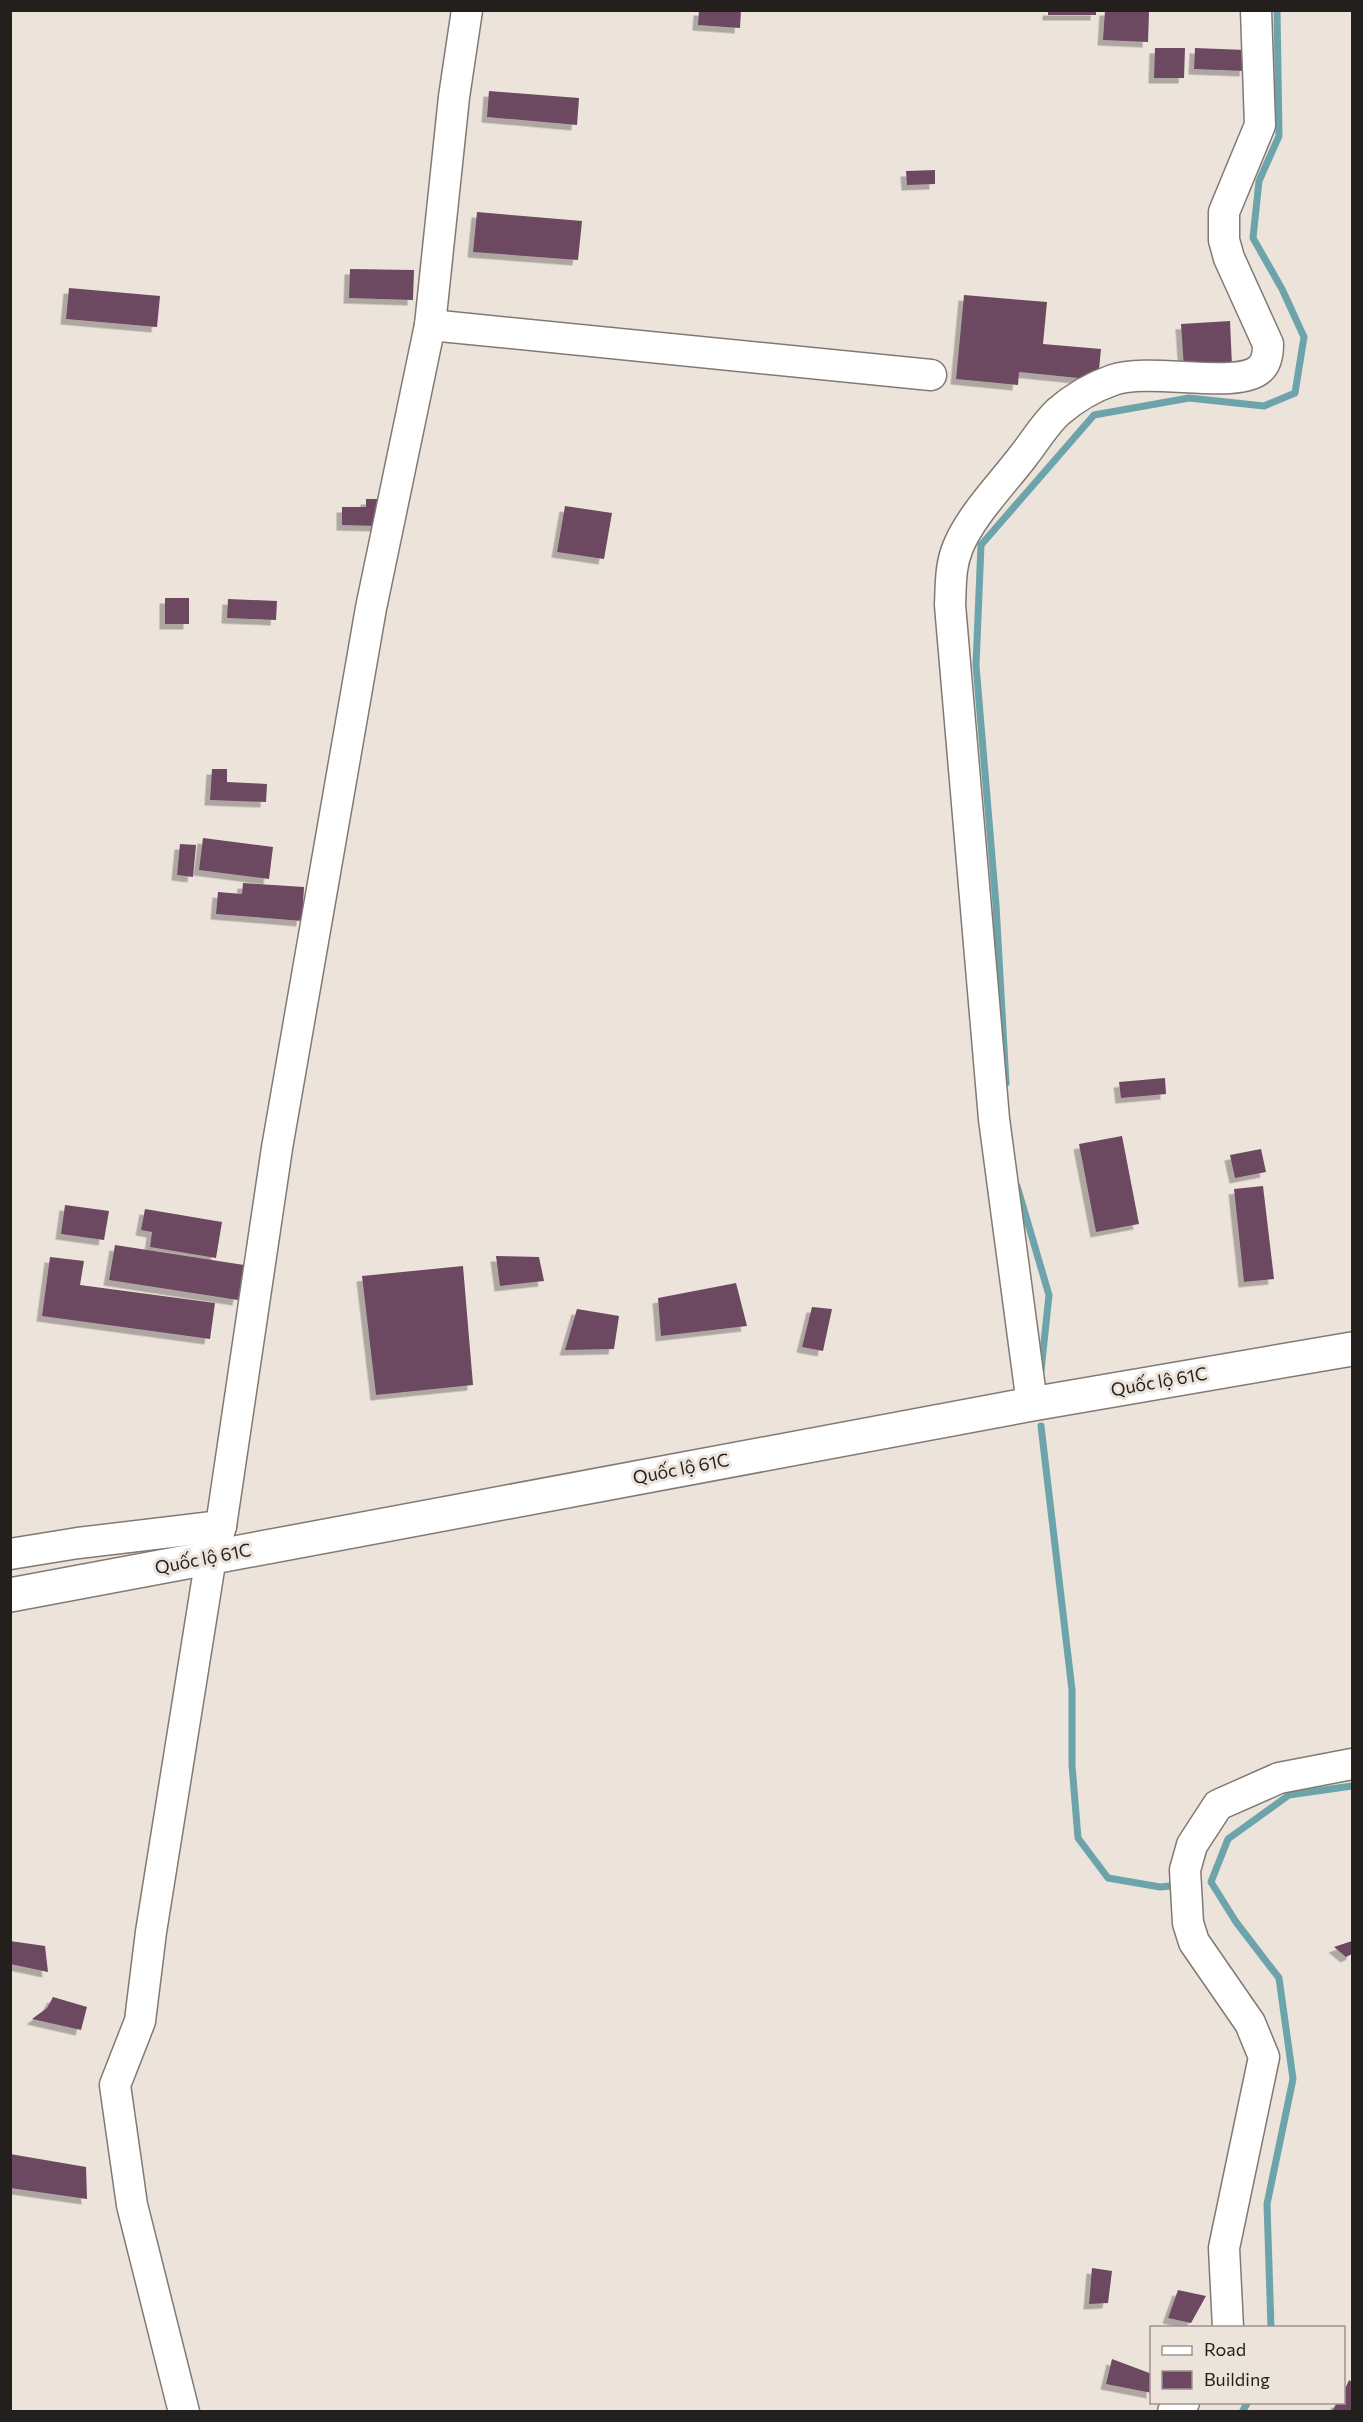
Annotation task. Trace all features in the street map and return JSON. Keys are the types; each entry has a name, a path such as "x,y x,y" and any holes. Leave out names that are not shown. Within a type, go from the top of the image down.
{"highway":[{"name":"Quốc lộ 61C","path":"10,1595 1032,1404 1353,1349"}],"street":[{"path":"184,2412 132,2205 115,2085 140,2021 151,1932 211,1557 222,1526 281,1124 371,608 430,325 454,97 467,10"},
{"path":"1032,1404 994,1119 950,605 952,566 958,546 970,525 1056,413 1078,396 1113,380 1132,375 1226,379 1248,376 1260,369 1268,356 1268,344 1229,258 1224,240 1224,212 1260,125 1256,10"},
{"path":"430,325 931,375"},
{"path":"10,1554 78,1543 222,1526"},
{"path":"1228,2326 1224,2248 1264,2057 1250,2023 1194,1942 1188,1923 1185,1870 1192,1845 1218,1805 1279,1778 1353,1764"}],"building":[{"path":"699,10 741,10 740,28 698,25"},
{"path":"1048,10 1096,10 1096,15 1048,15"},
{"path":"1105,10 1149,12 1148,42 1103,40"},
{"path":"1155,48 1185,48 1184,78 1154,78"},
{"path":"1195,48 1246,50 1245,71 1194,69"},
{"path":"489,91 579,98 577,125 487,117"},
{"path":"935,170 935,184 907,185 906,171"},
{"path":"477,212 582,221 578,260 473,252"},
{"path":"350,269 414,270 413,300 349,298"},
{"path":"69,288 160,296 157,327 66,319"},
{"path":"964,295 1047,302 1043,344 1101,349 1098,380 1019,372 1018,385 956,379"},
{"path":"1230,321 1232,366 1184,368 1181,324"},
{"path":"366,499 379,499 379,526 342,525 342,507 366,507"},
{"path":"565,506 612,513 604,559 557,552"},
{"path":"165,598 189,598 189,624 165,624"},
{"path":"228,599 277,601 276,620 227,618"},
{"path":"212,769 227,769 227,782 267,784 266,802 210,800"},
{"path":"203,838 273,847 269,879 199,870"},
{"path":"180,844 196,845 193,877 177,875"},
{"path":"243,883 304,887 302,921 216,914 218,892 242,894"},
{"path":"1165,1078 1166,1094 1121,1098 1119,1082"},
{"path":"1122,1136 1139,1224 1096,1232 1079,1144"},
{"path":"1261,1149 1266,1172 1235,1178 1230,1155"},
{"path":"1263,1186 1274,1279 1244,1282 1234,1189"},
{"path":"65,1205 109,1211 104,1240 61,1234"},
{"path":"145,1209 222,1222 216,1258 150,1247 152,1232 141,1230"},
{"path":"115,1245 244,1265 238,1300 109,1280"},
{"path":"496,1256 539,1257 544,1281 500,1286"},
{"path":"50,1257 84,1261 80,1285 215,1303 210,1339 42,1316"},
{"path":"463,1266 473,1385 376,1395 362,1276"},
{"path":"736,1283 747,1326 661,1336 658,1298"},
{"path":"812,1307 832,1309 823,1351 802,1347"},
{"path":"577,1309 619,1316 614,1349 565,1350"},
{"path":"10,1941 45,1946 48,1972 10,1964"},
{"path":"1352,1941 1352,1954 1346,1957 1334,1947"},
{"path":"53,1997 87,2007 81,2030 32,2019 47,2008"},
{"path":"10,2154 86,2167 87,2199 10,2188"},
{"path":"1092,2268 1112,2271 1108,2303 1089,2304"},
{"path":"1178,2290 1206,2296 1191,2323 1168,2318"},
{"path":"1112,2359 1150,2373 1150,2393 1106,2384"},
{"path":"1349,2380 1352,2382 1352,2412 1332,2412 1336,2404 1345,2404 1345,2389"}],"waterway":[{"path":"1006,1083 996,905 976,665 981,545 1094,415 1189,398 1264,406 1295,393 1304,337 1282,289 1253,238 1259,181 1279,136 1277,10"},
{"path":"1017,1186 1049,1295 1041,1371"},
{"path":"1041,1426 1072,1690 1072,1765 1078,1838 1108,1878 1160,1887 1180,1885"},
{"path":"1271,2326 1267,2204 1293,2079 1279,1978 1236,1922 1211,1882 1228,1839 1289,1795 1352,1786"},
{"path":"1242,2412 1247,2404"}]}
